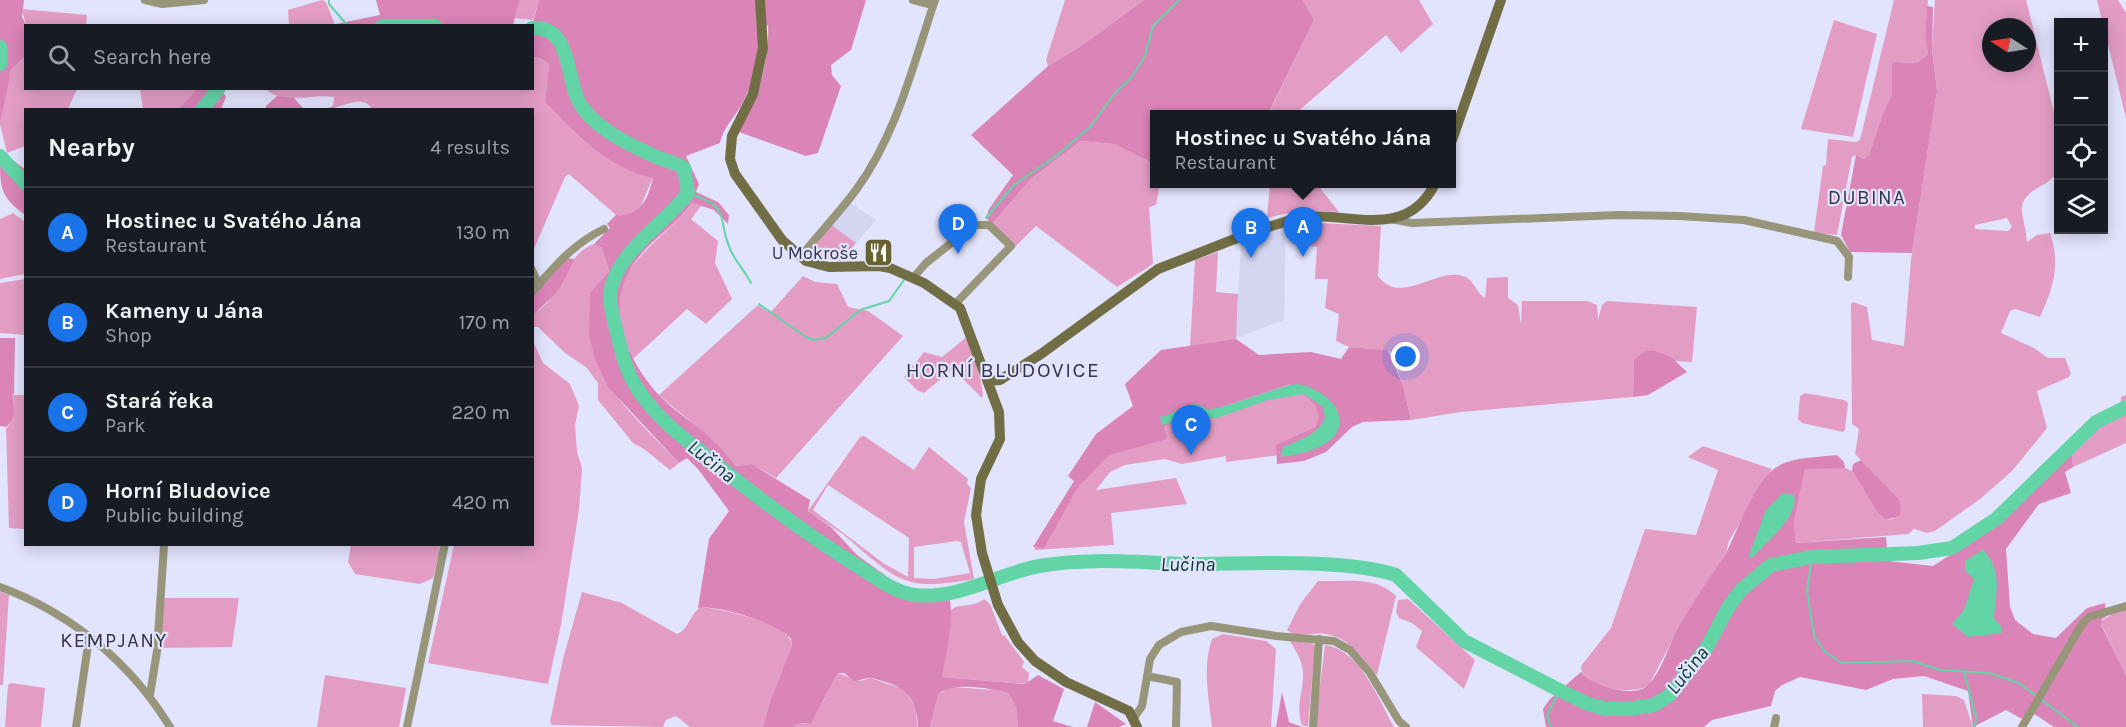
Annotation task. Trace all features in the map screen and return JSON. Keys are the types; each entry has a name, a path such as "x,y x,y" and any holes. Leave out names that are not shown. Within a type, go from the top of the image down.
{"street":[{"path":"145,0 162,4 204,0"},
{"path":"760,0 763,48 759,77 732,136 730,159 735,174 751,200 786,245 800,257 812,264 829,267 879,266 913,278 956,303 968,322 979,363 998,405 1001,430 996,451 982,474 977,492 976,515 982,553 993,592 1007,624 1023,648 1043,668 1066,682 1125,708 1136,722"},
{"path":"800,257 857,189 876,157 904,99 934,3 913,0"},
{"path":"1456,129 1501,0"},
{"path":"1390,219 1419,203 1431,188"},
{"path":"987,381 1000,380 1025,365 1142,279 1170,263 1300,217 1317,216 1361,222 1390,219 1412,223 1629,215 1744,220 1838,241 1849,257 1848,277"},
{"path":"913,278 926,262 974,225 989,225 1011,246 956,303"},
{"path":"534,290 579,243 604,229"},
{"path":"534,274 539,285"},
{"path":"150,695 160,615 164,546"},
{"path":"407,727 445,546"},
{"path":"0,587 47,609 113,655 150,695 170,727"},
{"path":"2022,727 2082,624 2089,617 2126,606"},
{"path":"1136,722 1142,706 1150,659 1162,642 1196,627 1211,626 1276,636 1334,641 1350,650 1370,673 1399,721 1406,727"},
{"path":"76,727 89,638"},
{"path":"1312,727 1319,639"},
{"path":"1147,676 1177,682 1176,727"},
{"path":"1774,727 1776,718"}],"shaded area":[{"path":"0,0 24,0 22,17 26,24 24,57 11,70 0,124"},
{"path":"322,0 326,2 335,24 289,24 288,10"},
{"path":"376,0 520,0 513,24 336,24 380,15"},
{"path":"520,0 539,0 533,20 515,18"},
{"path":"539,0 866,0 851,50 831,65 832,75 841,86 818,153 806,156 739,132 757,93 767,53 768,25 760,32 757,61 749,89 726,128 720,143 686,156 699,184 696,192 718,202 729,215 728,224 714,210 692,203 643,252 630,270 623,286 620,319 624,335 638,367 658,394 715,442 736,466 752,464 810,500 808,511 832,528 857,555 907,591 948,592 951,623 942,677 1025,684 1038,675 1064,689 1053,721 1073,727 1018,727 1016,707 1009,694 982,688 962,687 952,688 938,695 930,727 918,727 915,706 906,693 899,688 872,678 854,681 844,673 838,673 811,723 798,724 794,727 763,727 770,701 792,645 791,639 774,627 748,616 719,609 698,608 709,539 729,511 698,469 687,458 679,463 608,387 595,359 589,335 590,293 609,271 602,248 594,244 610,228 607,224 616,215 631,213 642,205 653,178 621,167 594,149 545,102 549,65 542,59 534,57 533,24"},
{"path":"1065,0 1144,0 1078,48 1048,66 1046,60"},
{"path":"1144,0 1303,0 1314,20 1270,110 1150,110 1150,162 1114,144 1081,141 1031,179 992,224 986,218 989,209 1013,175 971,135 1048,66 1078,48"},
{"path":"1303,0 1419,0 1433,24 1401,53 1386,35 1300,110 1270,110 1314,20"},
{"path":"1894,0 1928,0 1925,38 1928,54 1917,63 1895,62 1892,65 1892,94 1869,155 1864,159 1856,155 1852,157 1837,235 1814,233 1823,166 1826,165 1828,139 1856,142 1860,140"},
{"path":"1935,0 2026,0 2030,18 1982,18 1982,72 2036,72 2036,40 2054,112 2054,177 2026,197 2022,215 2027,242 2037,235 2050,233 2055,266 2052,286 2040,317 2015,309 2010,311 2001,333 2034,348 2048,358 2065,358 2071,373 2069,377 2037,391 2047,428 2012,471 1980,499 1935,531 1927,533 1914,529 1908,534 1796,543 1794,522 1805,468 1845,468 1852,471 1878,513 1886,520 1893,519 1899,499 1855,454 1859,429 1852,424 1851,304 1853,302 1867,307 1872,340 1904,346 1911,260 1937,91 1932,47","holes":["2007,218 2012,227 2008,231 1975,229 1975,225"]},
{"path":"2097,0 2118,0 2126,13 2126,118 2108,45 2108,18 2101,18"},
{"path":"1927,6 1933,7 1932,48 1937,91 1912,253 1850,252 1841,235 1856,155 1864,159 1869,155 1892,94 1892,65 1894,62 1917,63 1928,54 1925,38"},
{"path":"22,9 87,15 86,24 26,24"},
{"path":"1834,20 1877,34 1853,137 1801,129"},
{"path":"24,57 24,90 77,90 68,108 24,108 24,146 7,153 0,124 11,70"},
{"path":"534,57 542,59 549,65 545,102 607,158 636,173 653,177 640,208 631,215 616,215 569,174 565,177 534,249 534,108 371,108 363,102 357,102 328,108 333,106 334,97 289,98 273,94 267,90 534,90"},
{"path":"140,90 197,90 181,108 143,108"},
{"path":"196,90 222,90 226,97 221,108 180,108"},
{"path":"277,96 294,98 303,108 266,108"},
{"path":"1081,141 1114,144 1150,162 1150,188 1159,188 1156,205 1149,207 1153,264 1117,287 1036,226 1015,247 992,224 1031,179"},
{"path":"8,157 24,168 24,214 11,203 4,192 0,160"},
{"path":"1270,188 1320,188 1339,212 1302,210 1267,218"},
{"path":"849,202 876,220 842,260 812,254 811,249"},
{"path":"692,203 701,206 691,219 718,241 715,263 732,299 706,324 687,309 633,359 619,320 618,301 622,284 642,255"},
{"path":"13,213 24,221 24,274 0,279 0,219"},
{"path":"1302,224 1381,226 1378,276 1386,284 1396,288 1416,285 1448,275 1458,275 1468,278 1485,298 1487,278 1508,277 1508,298 1518,305 1521,325 1522,301 1587,301 1597,305 1598,320 1602,305 1607,301 1697,307 1692,362 1675,361 1652,350 1634,360 1633,397 1461,412 1411,420 1403,385 1391,352 1349,347 1336,341 1339,314 1325,308 1328,279 1315,279 1317,247 1301,245"},
{"path":"831,225 856,243 841,261 812,254 811,249"},
{"path":"1286,225 1284,320 1236,338 1241,243"},
{"path":"594,244 602,248 609,271 597,287 593,301 591,338 596,359 618,397 679,463 670,470 633,443 598,400 598,383 586,367 565,353 538,327 534,327 534,315 555,295 575,258"},
{"path":"1218,252 1216,292 1238,294 1236,339 1190,347 1195,260"},
{"path":"565,258 574,259 554,296 534,315 534,286"},
{"path":"803,276 815,282 837,284 848,307 868,311 903,336 776,478 752,464 736,466 715,442 659,395 758,305 770,313"},
{"path":"24,279 24,335 0,333 0,283"},
{"path":"968,336 980,378 982,398 953,369 924,393 917,390 904,377 924,352 942,357"},
{"path":"0,338 15,338 14,394 12,395 14,412 12,420 6,427 0,426"},
{"path":"1236,339 1259,355 1311,352 1341,359 1349,347 1388,350 1403,385 1411,420 1363,422 1352,427 1326,452 1304,461 1277,464 1276,445 1316,427 1318,420 1316,407 1312,402 1289,384 1164,426 1167,439 1109,455 1078,487 1044,548 1033,547 1074,481 1068,476 1096,434 1133,406 1125,384 1161,350"},
{"path":"534,343 543,363 570,384 579,406 575,425 577,452 582,468 579,510 561,625 548,684 428,663 454,546 534,546"},
{"path":"1652,350 1671,357 1687,372 1648,395 1633,397 1634,360 1644,352"},
{"path":"1268,364 1328,398 1334,416 1288,454 1226,462 1226,456 1182,464 1165,459 1125,465 1110,472 1096,490 1176,478 1187,504 1111,513 1114,545 1034,550 1072,485 1091,464"},
{"path":"1296,384 1313,389 1330,400 1339,416 1339,424 1336,434 1325,444 1295,455 1281,457 1283,447 1313,433 1325,418 1323,407 1304,394 1268,400 1217,418 1186,419 1162,425 1160,417 1190,405 1197,404 1212,409"},
{"path":"1805,393 1844,400 1848,403 1845,430 1843,432 1802,423 1798,419 1800,396"},
{"path":"12,395 24,395 24,529 9,528 6,429 11,421"},
{"path":"2126,395 2126,443 2073,467 2072,449 2105,418 2120,409 2121,397"},
{"path":"864,436 914,470 929,447 968,479 967,484 971,488 964,522 974,579 933,584 905,580 881,566 845,536 808,511 860,437","holes":["828,485 909,538 908,577 883,563 813,510","961,542 970,573 934,579 914,578 914,547"]},
{"path":"1703,446 1772,469 1729,541 1726,553 1678,629 1649,685 1632,690 1621,690 1598,685 1583,674 1581,666 1611,628 1645,529 1696,535 1718,470 1688,457"},
{"path":"2072,449 2073,467 2065,472 2071,493 2039,504 2006,549 2010,607 2015,620 2033,634 2056,638 2087,608 2105,603 2106,617 2102,619 2101,625 2126,675 2126,727 2054,727 2028,710 2022,719 2006,710 1973,727 1968,691 1924,676 1893,679 1866,690 1800,677 1782,685 1775,691 1771,706 1712,720 1704,727 1546,727 1543,709 1550,699 1581,672 1603,686 1624,691 1642,689 1653,680 1676,632 1726,553 1756,490 1773,470 1782,464 1837,455 1844,462 1845,468 1805,469 1794,522 1796,543 1886,537 1888,561 1933,566 1995,526"},
{"path":"1861,460 1899,499 1901,515 1886,520 1878,513 1852,471 1853,464"},
{"path":"1783,493 1794,495 1792,512 1774,536 1754,556 1748,558 1766,510"},
{"path":"351,546 442,546 433,578 420,584 355,574 348,562"},
{"path":"1983,550 1996,574 1994,618 2002,628 2002,633 1968,637 1952,624 1964,610 1974,579 1965,571 1965,561"},
{"path":"1318,581 1369,582 1388,589 1396,596 1377,675 1342,639 1325,634 1300,635 1287,630 1301,603"},
{"path":"0,592 9,595 3,685 0,685"},
{"path":"582,592 622,603 677,634 684,629 694,613 701,607 753,618 780,630 788,637 792,645 770,701 763,727 690,727 676,716 666,720 663,727 552,725 550,722 563,659"},
{"path":"164,598 239,598 232,647 159,648"},
{"path":"984,599 990,604 1002,635 1024,662 1022,667 1029,673 1028,684 941,677 951,610 959,606 975,604"},
{"path":"1408,599 1475,660 1464,689 1416,647 1422,631 1412,623 1399,618 1396,612 1398,600"},
{"path":"2126,609 2126,675 2100,622"},
{"path":"1223,634 1266,641 1276,649 1271,727 1212,727 1207,661 1212,639"},
{"path":"1290,641 1311,643 1315,646 1308,727 1302,725 1299,711 1302,668"},
{"path":"1325,645 1349,656 1358,666 1375,690 1394,727 1315,727"},
{"path":"838,673 859,681 871,678 905,690 916,708 917,727 794,727 798,724 806,724 822,703"},
{"path":"325,675 406,688 399,727 317,727"},
{"path":"11,683 45,688 41,727 5,727 8,685"},
{"path":"951,687 995,690 1009,694 1016,707 1018,727 930,727 938,695"},
{"path":"1282,692 1289,722 1302,727 1276,727"},
{"path":"1922,694 1956,696 1964,700 1973,727 1923,727"},
{"path":"1095,702 1126,724 1119,727 1087,727"}],"waterway":[{"path":"329,0 329,4 346,24"},
{"path":"986,218 1014,185 1056,156 1090,127 1115,93 1132,77 1145,56 1153,26 1179,0"},
{"name":"Lučina","path":"534,28 546,30 555,36 562,46 577,97 589,116 607,131 628,143 684,168 688,193 631,251 614,278 610,293 613,317 624,360 638,389 669,426 729,475 823,544 894,589 908,594 931,596 947,594 1023,570 1058,563 1116,561 1193,564 1296,563 1350,566 1396,575 1464,641 1559,690 1588,704 1606,709 1629,709 1654,705 1670,695 1707,647 1729,606 1741,590 1771,565 1812,557 1918,553 1952,548 1996,519 2096,422 2126,407"},
{"name":"Lučina","path":"0,47 0,64"},
{"name":"Lučina","path":"204,108 217,90"},
{"name":"Lučina","path":"0,156 24,182"},
{"path":"688,193 712,203 718,209 731,251 751,283"},
{"path":"759,304 806,337 813,340 826,338 860,310 889,301 904,280"},
{"path":"1812,557 1807,591 1814,636 1825,652 1842,663 1912,661 1940,670 1989,673 2019,683 2078,727"},
{"path":"1964,672 1976,717 1975,727"},
{"path":"1551,727 1547,716 1559,690"}],"place":[{"name":"U Mokroše","path":"879,253"},
{"name":"Horní Bludovice","path":"958,254"},
{"name":"Hostinec u Svatého Jána","path":"1303,257"},
{"name":"Kameny u Jána","path":"1251,258"},
{"name":"Stará řeka","path":"1191,455"}],"district":[{"name":"DUBINA","path":"1867,197"},
{"name":"HORNÍ BLUDOVICE","path":"1003,370"},
{"name":"KEMPJANY","path":"114,640"}]}
